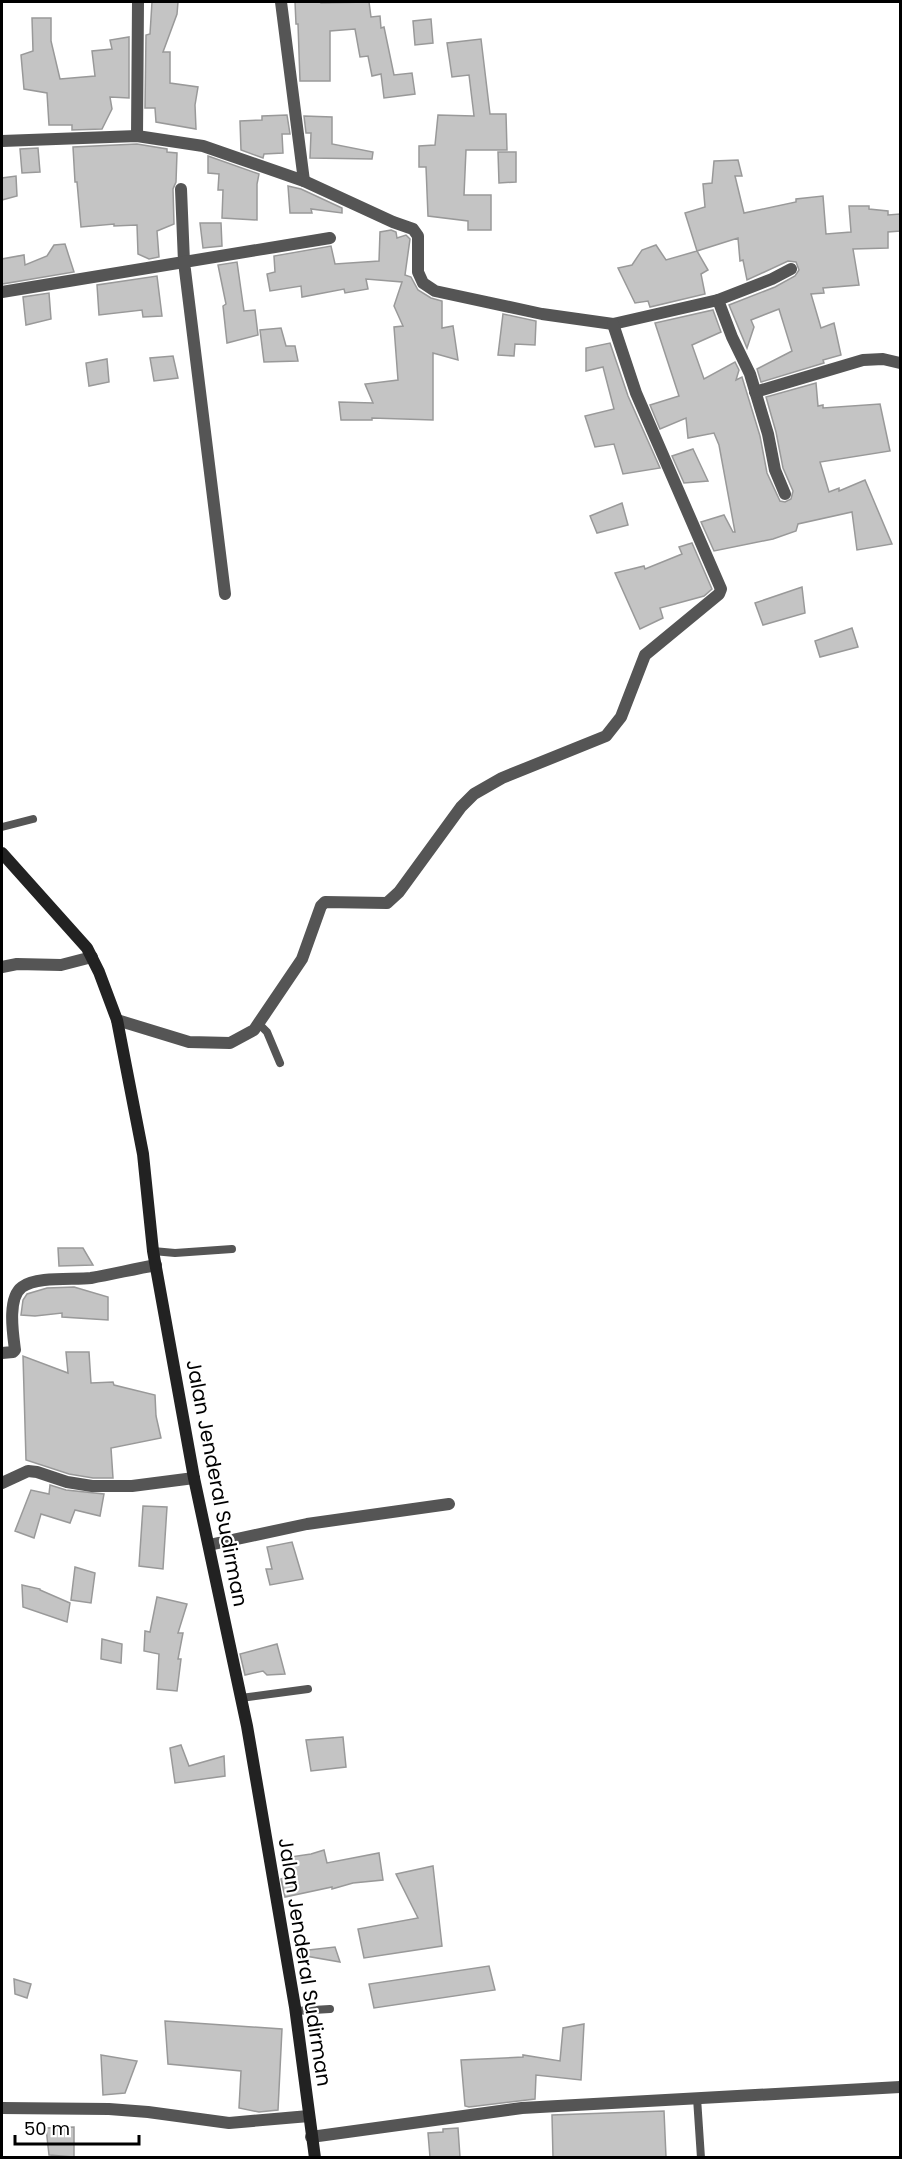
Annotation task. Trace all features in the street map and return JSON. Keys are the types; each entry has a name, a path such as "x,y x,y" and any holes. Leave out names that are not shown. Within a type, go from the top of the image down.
{"main road":[{"name":"Jalan Jenderal Sudirman","path":"2,853 79,939 92,957 117,1020 142,1154 153,1251 194,1478 241,1698 296,2011 315,2157"}],"street":[{"path":"137,136 138,2"},
{"path":"281,2 304,181"},
{"path":"2,141 137,136 202,146 304,181 412,228 418,236 418,272 423,283 435,291 542,314 613,324 718,300 772,279 790,269"},
{"path":"182,189 184,262 225,594"},
{"path":"2,292 330,238"},
{"path":"718,300 732,337 750,374 768,434 775,470 785,494"},
{"path":"117,1020 189,1042 230,1043 254,1030 302,959 321,906 325,902 387,903 399,892 461,807 474,794 502,778 606,736 621,717 645,655 719,594 721,589 636,393 613,324"},
{"path":"755,392 863,360 883,359 900,363"},
{"path":"2,863 20,871"},
{"path":"2,968 17,964 61,964 92,957"},
{"path":"2,1353 15,1350 12,1318 14,1300 23,1286 35,1282 92,1278 156,1265"},
{"path":"2,1483 28,1471 67,1482 92,1486 132,1486 194,1478"},
{"path":"209,1545 307,1524 449,1504"},
{"path":"311,2137 522,2108 900,2087"},
{"path":"2,2108 109,2109 229,2123 309,2116"}],"lane":[{"path":"2,826 33,819"},
{"path":"258,1023 267,1032 280,1063"},
{"path":"153,1251 175,1253 232,1249"},
{"path":"241,1698 308,1689"},
{"path":"296,2011 330,2009"},
{"path":"697,2098 701,2157"}],"building":[{"path":"152,2 178,2 177,14 163,52 170,52 170,83 198,87 195,105 196,129 156,122 155,108 145,108 146,35 150,34"},
{"path":"295,2 369,2 371,17 380,16 381,28 384,27 394,75 412,73 415,94 384,98 381,74 372,76 368,56 360,57 355,29 330,31 330,81 300,81"},
{"path":"32,18 51,18 51,41 60,79 95,76 92,51 112,49 110,40 129,37 129,98 110,97 112,109 102,129 72,130 72,125 49,125 47,93 24,89 21,55 33,51"},
{"path":"431,19 433,43 415,45 413,21"},
{"path":"481,39 490,114 506,114 507,150 466,150 464,195 491,195 491,230 468,230 468,221 428,216 426,167 419,167 419,146 435,145 438,115 474,116 469,75 452,77 447,43"},
{"path":"287,115 290,134 282,134 283,153 264,154 263,158 241,150 240,121 262,120 262,116"},
{"path":"304,116 332,117 332,144 373,152 372,159 310,158 311,133 306,133"},
{"path":"137,144 177,153 176,182 173,189 174,224 157,231 159,257 149,259 138,254 137,225 114,226 114,224 81,227 77,182 75,182 73,147"},
{"path":"38,148 40,172 22,173 20,149"},
{"path":"498,152 516,152 516,182 499,183"},
{"path":"208,156 259,174 257,220 222,218 223,190 218,190 219,174 208,173"},
{"path":"738,160 742,176 735,176 744,213 796,202 796,199 823,196 826,234 851,232 849,206 869,206 869,209 888,211 888,215 900,214 900,231 888,232 888,248 853,249 859,285 823,288 824,293 811,294 821,328 834,323 841,355 823,360 824,363 761,382 757,369 792,351 779,309 751,320 754,327 747,348 729,305 775,287 795,276 799,270 796,262 788,261 747,280 743,260 740,261 738,238 697,251 685,213 705,207 703,184 712,183 714,161"},
{"path":"16,176 17,196 2,200 2,178"},
{"path":"288,186 301,189 342,208 342,213 311,209 312,213 290,213"},
{"path":"200,223 221,223 222,246 203,248"},
{"path":"391,230 396,232 397,238 406,235 410,239 405,275 411,277 418,290 431,298 442,301 442,328 453,326 458,360 433,353 433,420 372,418 372,420 341,420 339,402 373,403 365,384 398,380 394,327 403,326 394,306 402,282 366,279 368,289 345,293 344,289 302,297 301,286 270,291 267,274 275,272 274,256 331,246 335,264 379,261 380,232"},
{"path":"65,244 74,272 2,284 2,259 24,255 25,265 47,256 54,245"},
{"path":"656,245 666,260 697,251 708,270 701,274 705,294 650,307 648,301 635,303 618,268 632,265 642,250"},
{"path":"237,262 244,311 255,310 258,335 227,343 223,306 226,304 218,265"},
{"path":"157,276 162,316 143,317 142,310 99,315 97,285"},
{"path":"49,293 51,319 26,325 23,297"},
{"path":"713,310 721,332 692,345 704,379 735,362 739,370 736,380 742,377 760,436 767,473 780,501 785,502 791,499 793,491 783,468 766,397 816,383 818,406 823,405 823,408 880,404 890,451 820,462 829,492 839,488 839,491 865,480 892,544 857,550 852,512 798,524 796,531 773,539 714,551 701,522 724,515 735,532 719,445 714,433 688,438 686,418 660,429 650,405 679,396 655,323"},
{"path":"503,314 536,321 535,345 515,344 514,356 498,355"},
{"path":"281,328 286,346 295,346 298,361 264,362 260,330"},
{"path":"610,343 628,396 660,468 623,474 614,444 595,447 585,416 614,409 603,367 586,371 586,348"},
{"path":"173,356 178,378 154,381 150,358"},
{"path":"107,359 109,382 89,386 86,363"},
{"path":"693,449 708,481 684,483 672,456"},
{"path":"622,503 628,525 597,533 590,516"},
{"path":"692,543 712,589 704,596 660,608 663,618 640,629 615,573 644,566 645,569 682,554 679,547"},
{"path":"802,587 805,613 763,625 755,603"},
{"path":"852,628 858,647 820,657 815,641"},
{"path":"58,1248 83,1248 93,1265 59,1266"},
{"path":"74,1287 108,1297 108,1320 62,1317 62,1313 21,1315 23,1300 27,1294 47,1288"},
{"path":"66,1352 89,1352 91,1383 113,1382 114,1385 155,1395 156,1416 161,1438 111,1448 113,1478 93,1478 69,1474 26,1460 23,1356 68,1373"},
{"path":"50,1485 66,1490 104,1494 100,1516 75,1510 70,1523 41,1514 34,1538 15,1531 31,1490 49,1494"},
{"path":"143,1506 167,1507 163,1569 139,1566"},
{"path":"292,1542 303,1579 270,1585 266,1569 272,1569 267,1547"},
{"path":"75,1567 95,1573 91,1603 71,1600"},
{"path":"22,1585 40,1589 70,1603 67,1622 23,1607"},
{"path":"157,1597 187,1604 178,1633 183,1633 178,1659 181,1659 177,1691 157,1689 159,1654 144,1651 145,1631 150,1632"},
{"path":"102,1639 122,1644 121,1663 101,1659"},
{"path":"277,1644 285,1674 267,1675 263,1671 245,1675 240,1654"},
{"path":"343,1737 346,1767 311,1771 306,1740"},
{"path":"181,1745 189,1766 224,1756 225,1776 175,1783 170,1748"},
{"path":"324,1850 327,1863 379,1853 383,1880 353,1883 285,1897 281,1879 295,1874 290,1857"},
{"path":"433,1866 442,1946 364,1958 358,1929 418,1918 396,1874"},
{"path":"335,1947 340,1962 300,1955 300,1951"},
{"path":"489,1966 495,1990 374,2008 369,1984"},
{"path":"14,1979 31,1984 27,1998 15,1994"},
{"path":"165,2021 282,2029 278,2110 259,2112 239,2108 241,2071 168,2064"},
{"path":"584,2024 581,2080 536,2075 535,2099 465,2106 461,2060 523,2057 523,2055 560,2061 563,2028"},
{"path":"101,2055 137,2061 125,2093 103,2095"},
{"path":"664,2111 666,2157 553,2157 552,2115"},
{"path":"74,2127 74,2157 49,2155 46,2128"},
{"path":"458,2128 460,2157 430,2157 428,2133"}]}
